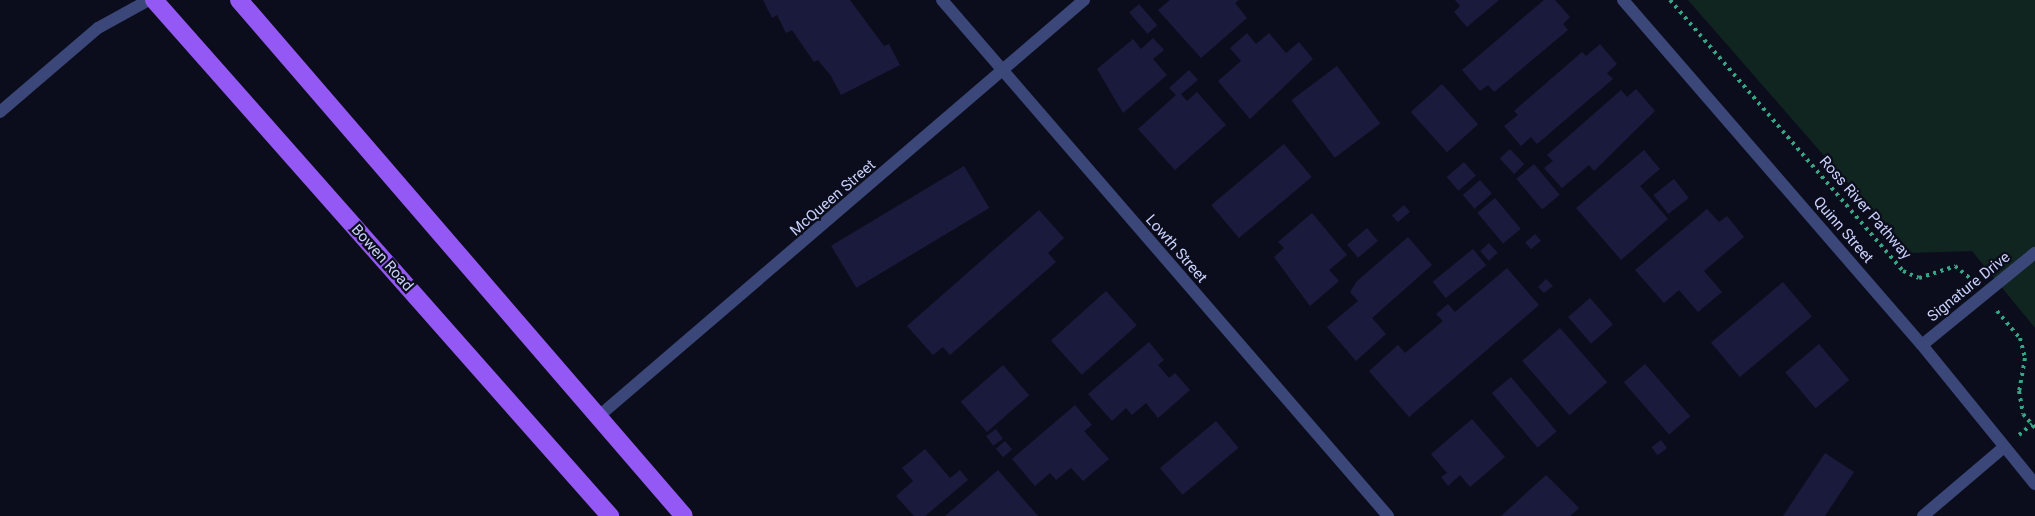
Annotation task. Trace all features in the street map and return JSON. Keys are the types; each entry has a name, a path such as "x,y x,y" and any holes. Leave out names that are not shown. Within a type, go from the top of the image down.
{"main road":[{"name":"Bowen Road","path":"151,0 610,516"},
{"path":"239,0 684,516"}],"street":[{"path":"0,112 98,28 151,0"},
{"name":"Lowth Street","path":"942,0 1388,516"},
{"name":"McQueen Street","path":"599,416 1084,0"},
{"name":"Quinn Street","path":"1623,0 1922,345 2003,448 2035,484"},
{"name":"Signature Drive","path":"1922,345 2035,253"},
{"path":"1923,516 2003,448"}],"path":[{"name":"Ross River Pathway","path":"1670,0 1903,271 1920,278 1955,266 1984,295 2020,338 2025,358 2019,391 2024,414 2035,428"}],"green space":[{"path":"1688,0 2035,0 2035,328 1972,251 1909,253"}],"building":[{"path":"763,0 850,0 884,46 889,44 900,65 841,95 831,76 818,60 814,62 792,30 786,33 777,15 772,18"},
{"path":"1170,0 1239,0 1235,3 1247,18 1201,58 1158,10"},
{"path":"1455,0 1499,0 1467,27 1454,12 1460,6"},
{"path":"1544,0 1555,0 1570,17 1563,24 1568,30 1494,92 1488,85 1480,91 1462,70"},
{"path":"1139,4 1157,25 1148,34 1129,13"},
{"path":"1247,33 1256,44 1269,33 1286,53 1299,42 1313,59 1250,119 1218,81 1241,61 1230,48"},
{"path":"1153,38 1164,50 1153,59 1167,75 1123,113 1097,69 1133,39 1141,49"},
{"path":"1600,44 1617,64 1607,73 1613,79 1537,144 1531,137 1521,146 1504,126 1518,115 1514,111 1582,52 1586,56"},
{"path":"1337,66 1380,124 1335,158 1291,100"},
{"path":"1189,70 1198,80 1181,94 1187,101 1197,92 1226,125 1175,170 1138,129 1176,95 1169,88"},
{"path":"1442,84 1478,124 1447,152 1411,112"},
{"path":"1636,89 1655,111 1594,171 1589,165 1562,188 1544,168 1553,161 1547,155 1621,90 1627,97"},
{"path":"1284,144 1312,177 1239,238 1211,205"},
{"path":"1510,149 1524,164 1514,174 1500,159"},
{"path":"1644,150 1660,169 1640,186 1668,219 1621,260 1576,208"},
{"path":"1464,162 1476,176 1458,191 1447,177"},
{"path":"1534,164 1560,195 1542,209 1516,179"},
{"path":"964,166 989,208 856,288 831,246"},
{"path":"1674,179 1689,198 1668,214 1654,195"},
{"path":"1480,180 1492,194 1474,209 1463,195"},
{"path":"1495,198 1521,229 1503,243 1477,213"},
{"path":"1404,205 1410,212 1398,222 1392,215"},
{"path":"1707,209 1719,222 1727,216 1744,237 1704,271 1722,292 1698,312 1679,290 1664,303 1635,270"},
{"path":"1039,210 1064,238 1048,253 1056,262 950,355 943,347 933,355 907,326"},
{"path":"1312,213 1347,255 1329,270 1339,281 1310,306 1274,257 1284,248 1278,242"},
{"path":"1367,228 1378,241 1358,258 1347,245"},
{"path":"1535,234 1541,241 1531,249 1525,243"},
{"path":"1408,237 1432,265 1372,318 1386,334 1356,361 1327,327 1358,301 1350,292 1357,281"},
{"path":"1489,243 1498,253 1489,261 1480,251"},
{"path":"1473,249 1486,265 1446,298 1433,282"},
{"path":"1507,268 1539,305 1409,417 1369,371 1398,345 1405,353 1443,321 1436,314 1448,304 1455,312"},
{"path":"1546,279 1553,286 1544,293 1538,287"},
{"path":"1783,282 1812,316 1740,377 1711,342"},
{"path":"1106,291 1137,325 1082,375 1051,341"},
{"path":"1590,298 1613,324 1591,343 1568,317"},
{"path":"1560,328 1607,382 1570,415 1522,361"},
{"path":"1149,342 1164,360 1158,365 1169,378 1175,373 1190,390 1158,418 1146,403 1132,415 1126,408 1112,421 1088,394"},
{"path":"1819,344 1849,380 1816,408 1785,372"},
{"path":"1645,364 1690,416 1669,434 1624,382"},
{"path":"1003,365 1029,395 987,432 961,402"},
{"path":"1511,377 1557,431 1537,447 1492,393"},
{"path":"1075,405 1092,425 1084,431 1109,459 1083,481 1071,468 1056,480 1050,473 1035,486 1012,459"},
{"path":"1472,419 1505,457 1470,487 1460,475 1448,486 1441,477 1447,473 1431,454"},
{"path":"1216,421 1238,448 1183,495 1160,468"},
{"path":"996,429 1003,439 993,446 986,436"},
{"path":"1661,440 1667,448 1657,455 1651,447"},
{"path":"1005,441 1012,449 1003,457 996,449"},
{"path":"925,449 950,478 960,470 968,480 925,516 914,516 896,496 913,481 902,468"},
{"path":"1825,453 1854,472 1825,516 1783,516"},
{"path":"998,470 1038,516 945,516"},
{"path":"1546,475 1579,508 1570,516 1501,516"}]}
